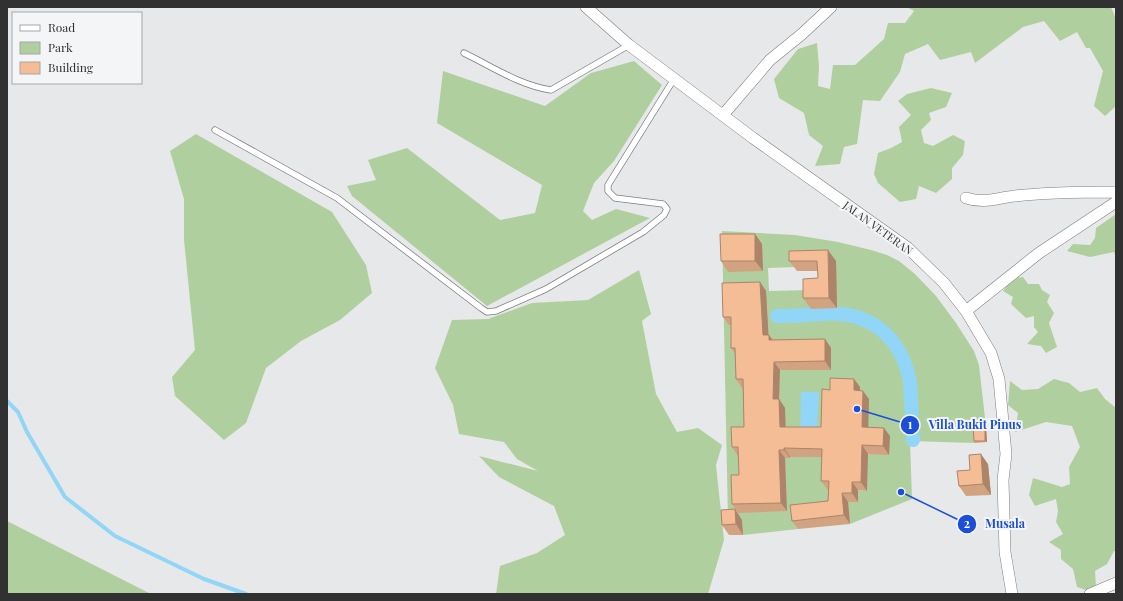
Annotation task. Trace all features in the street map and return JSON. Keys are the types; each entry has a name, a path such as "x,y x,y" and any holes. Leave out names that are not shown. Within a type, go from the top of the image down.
{"street":[{"name":"JALAN VETERAN","path":"586,7 629,45 674,79 908,248 944,283 966,311 991,353 999,379 1006,454 1003,480 1005,552 1012,594"},
{"path":"723,115 770,60 802,34 831,7"},
{"path":"966,198 983,202 1014,196 1063,192 1116,192"},
{"path":"966,311 1039,254 1116,202"},
{"path":"1090,594 1116,583"}],"lane":[{"path":"464,53 522,82 538,88 551,90 629,45"},
{"path":"215,130 337,198 481,308 487,312 496,311 546,289 643,232 664,215 667,209 663,204 614,198 608,191 608,185 674,79"}],"green space":[{"path":"907,7 1111,7 1116,19 1116,106 1105,116 1094,106 1103,71 1090,48 1086,48 1077,32 1060,41 1044,21 1023,27 975,63 971,52 940,60 928,44 905,54 900,72 880,101 863,100 857,144 844,147 840,164 815,166 823,146 809,135 804,113 779,98 774,79 798,49 817,43 819,66 818,86 830,89 833,65 855,65 884,39 888,23 905,23 914,11"},
{"path":"634,61 662,85 614,161 594,183 583,211 592,220 616,209 650,218 487,306 352,196 347,186 376,180 368,160 407,148 500,220 535,213 542,185 437,123 443,71 545,106 591,73"},
{"path":"931,88 952,93 946,107 929,113 931,120 921,130 924,143 933,146 953,135 965,141 963,155 952,168 952,179 936,193 919,186 916,199 900,202 878,183 874,174 878,153 902,142 899,127 911,115 898,101 907,94"},
{"path":"196,134 332,212 366,265 372,293 340,320 301,341 266,368 246,423 224,440 175,396 172,377 195,350 184,240 184,199 170,151"},
{"path":"1116,214 1116,258 1114,252 1090,257 1067,251 1073,244 1090,245 1095,238 1096,228"},
{"path":"722,231 795,235 838,242 871,250 899,261 915,274 936,296 974,351 979,365 986,427 975,443 910,441 912,499 850,524 848,508 796,514 798,529 743,535 742,520 728,520","holes":["836,261 810,290 769,291 768,268 796,267","772,374 780,374 780,385 772,385","827,436 868,454 867,491 858,490 858,502 835,490 828,453 790,452 776,465 785,465 787,511 761,456"]},
{"path":"639,270 651,314 642,321 656,394 677,432 698,428 722,445 716,465 724,540 708,594 496,594 500,566 537,553 565,535 554,506 499,477 479,456 538,471 517,459 504,442 459,434 453,405 435,368 452,320 488,319 532,303 588,300"},
{"path":"1023,277 1028,284 1039,284 1042,290 1050,295 1047,302 1054,313 1049,323 1057,347 1046,353 1041,346 1027,344 1038,332 1034,327 1034,316 1026,318 1011,304 1013,297 1003,291 1012,278"},
{"path":"1054,379 1069,383 1080,392 1097,388 1105,399 1116,408 1116,551 1114,551 1107,564 1095,571 1096,586 1086,590 1077,587 1073,569 1061,559 1061,550 1049,542 1063,534 1056,522 1058,511 1056,499 1035,506 1029,495 1033,478 1062,487 1070,484 1069,467 1080,447 1072,426 1046,422 1015,432 1018,413 1008,405 1010,381 1022,390 1038,389"},
{"path":"7,521 151,594 7,594"}],"water":[{"path":"801,392 819,392 817,434 800,434"}],"building":[{"path":"720,234 755,234 755,261 721,261"},
{"path":"828,250 829,298 803,298 803,279 818,278 817,261 789,261 789,251"},
{"path":"760,282 763,335 769,335 769,340 825,339 825,361 774,362 773,399 779,399 780,427 821,427 822,389 830,390 830,378 854,379 854,390 863,391 862,427 884,428 883,446 862,445 861,482 852,482 852,493 842,493 844,515 792,521 790,505 828,501 829,481 821,481 822,449 784,448 784,450 779,450 781,503 732,504 731,475 739,475 738,447 732,447 731,427 744,427 743,379 736,379 735,348 731,348 731,317 723,317 722,283"},
{"path":"985,425 985,441 974,441 973,426"},
{"path":"981,454 983,484 959,486 957,471 970,470 969,455"},
{"path":"735,509 736,524 722,525 721,510"}],"waterway":[{"path":"777,316 842,314 868,321 887,336 895,345 901,356 910,381 913,440"},
{"path":"7,401 18,412 27,432 65,497 115,536 204,579 246,594"}],"place":[{"name":"Villa Bukit Pinus","path":"857,409"},
{"name":"Musala","path":"901,492"}]}
